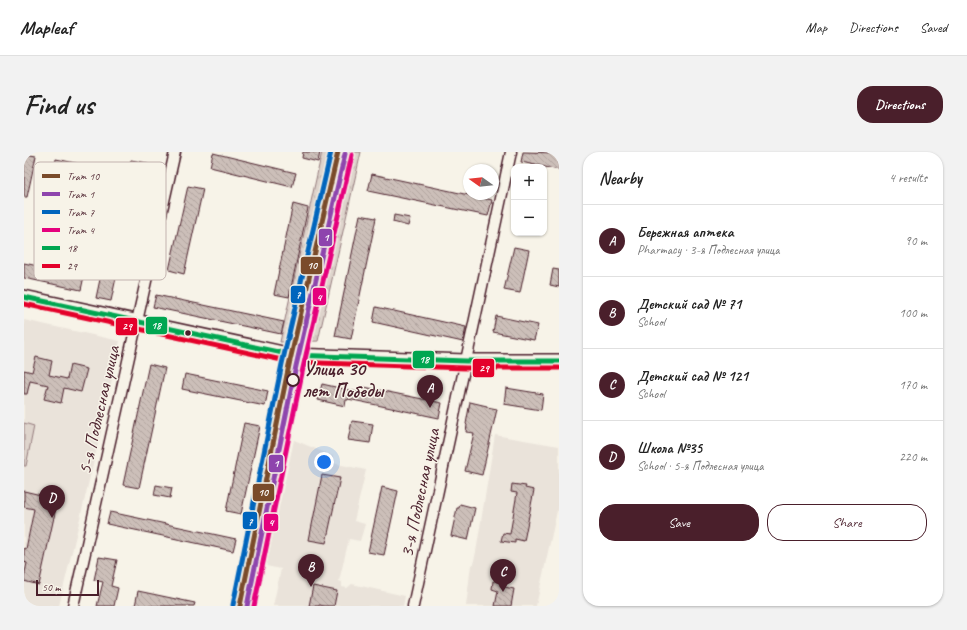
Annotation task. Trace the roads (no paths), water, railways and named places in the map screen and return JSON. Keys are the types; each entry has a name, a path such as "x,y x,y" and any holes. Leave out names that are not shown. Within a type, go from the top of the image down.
{"main road":[{"path":"24,297 292,355 466,361 559,361"}],"street":[{"name":"5-я Подлесная улица","path":"166,192 175,152"},
{"name":"3-я Подлесная улица","path":"413,606 511,152"},
{"name":"5-я Подлесная улица","path":"73,606 146,280"}],"waterway":[{"path":"302,337 344,152"}],"tram line":[{"name":"7","path":"233,605 282,364 331,152"},
{"name":"10","path":"240,606 289,365 338,152"},
{"name":"1","path":"247,606 296,366 345,154"},
{"name":"4","path":"254,606 303,368 352,155"}],"place":[{"name":"Улица 30 лет Победы","path":"293,380"},
{"name":"Бережная аптека","path":"430,408"},
{"name":"Школа №35","path":"52,518"},
{"name":"Детский сад № 71","path":"311,587"},
{"name":"Детский сад № 121","path":"503,592"}]}
